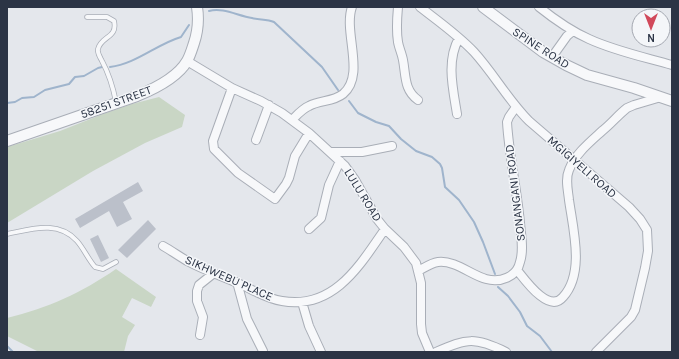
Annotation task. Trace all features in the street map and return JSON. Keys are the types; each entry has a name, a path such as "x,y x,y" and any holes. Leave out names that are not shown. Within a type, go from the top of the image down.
{"street":[{"name":"58251 STREET","path":"7,141 153,89 179,71 187,61 197,34 197,7"},
{"path":"292,120 309,106 338,98 349,88 354,73 350,17 352,7"},
{"path":"398,7 398,43 403,60 405,77 409,90 418,100"},
{"name":"MGIGIYELI ROAD","path":"420,7 459,38 485,65 516,107 529,121 629,207 645,227 648,237 648,251 635,310 626,324 596,352"},
{"name":"SPINE ROAD","path":"483,7 537,48 587,75 672,101"},
{"path":"539,7 573,31 601,44 672,65"},
{"path":"552,57 567,36 573,31"},
{"path":"457,114 452,84 452,56 459,38"},
{"name":"LULU ROAD","path":"187,61 232,88 269,105 292,120 331,152 345,166 355,180 377,219 404,247 416,263 421,283 422,333 430,352"},
{"path":"232,88 213,141 214,149 238,173 275,199 286,184 289,178 294,156 309,133"},
{"path":"418,271 436,262 442,262 458,267 476,276 494,281 500,281 506,279 517,270 530,286 544,299 558,302 565,295 576,267 574,232 567,184 568,171 574,160 590,141 627,108 661,97"},
{"path":"256,140 269,105"},
{"name":"SONANGANI ROAD","path":"516,107 507,122 521,234 521,257 517,270"},
{"path":"331,152 362,152 392,146"},
{"path":"309,229 321,218 329,185 340,161"},
{"name":"SIKHWEBU PLACE","path":"163,246 188,261 281,301 302,302 324,295 347,280 358,268 385,229"},
{"path":"200,335 203,317 198,301 197,291 199,285 214,273"},
{"path":"236,282 248,320 262,352"},
{"path":"302,302 309,326 321,352"},
{"path":"436,352 458,342 469,340 486,343 506,352"}],"lane":[{"path":"87,17 107,18 114,21 115,28 113,34 103,42 98,49 99,55 111,79 116,102"},
{"path":"7,234 42,227 58,229 76,240 95,267 103,269 116,262"}],"green space":[{"path":"159,97 185,115 182,127 145,143 93,171 7,223 7,147 60,131 132,104"},
{"path":"116,269 156,297 151,307 132,298 122,317 135,325 128,336 124,352 39,352 7,336 7,318 36,310 64,299 103,278"}],"building":[{"path":"138,182 143,191 123,202 132,219 117,227 109,211 80,228 75,219"},
{"path":"148,220 156,229 127,258 118,250"},
{"path":"98,235 109,258 101,262 90,239"}],"waterway":[{"path":"209,11 220,10 274,22 322,67 338,90"},
{"path":"110,67 129,62 163,44 181,37 189,25"},
{"path":"7,103 15,102 22,98 34,97 45,90 69,84 75,77 84,76 102,67"},
{"path":"349,101 358,113 376,122 389,126 401,139 416,151 432,157 440,164 445,187 459,200 474,222 495,274"},
{"path":"498,287 508,296 520,312 527,326 540,336 552,352"},
{"path":"7,346 13,352"}]}
